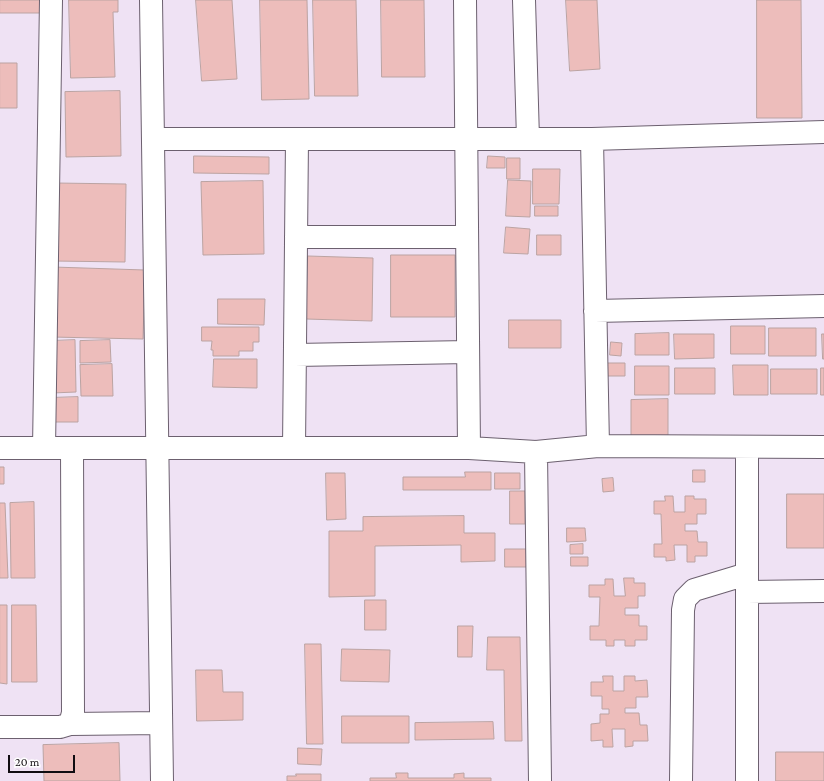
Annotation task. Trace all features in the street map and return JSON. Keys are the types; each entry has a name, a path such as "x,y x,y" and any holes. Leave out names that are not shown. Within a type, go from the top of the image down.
{"street":[{"path":"44,448 51,0"},
{"path":"151,0 162,781"},
{"path":"465,0 469,448"},
{"path":"524,0 528,139"},
{"path":"153,139 592,139 824,132"},
{"path":"294,448 296,139"},
{"path":"592,139 598,446"},
{"path":"296,237 467,237"},
{"path":"596,311 824,306"},
{"path":"295,355 468,352"},
{"path":"0,448 469,448 536,452 598,446 824,447"},
{"path":"747,447 747,781"},
{"path":"70,724 73,713 72,448"},
{"path":"536,452 540,781"},
{"path":"681,781 683,610 685,599 694,590 747,583 824,591"},
{"path":"0,726 60,727 70,724 161,723"}],"building":[{"path":"0,0 46,0 46,13 0,13"},
{"path":"69,0 118,0 118,12 113,12 115,77 71,78"},
{"path":"196,0 232,0 237,79 202,81"},
{"path":"260,0 307,0 309,99 262,100"},
{"path":"313,0 356,0 358,96 315,96"},
{"path":"381,0 424,0 425,77 382,77"},
{"path":"566,0 597,0 600,69 570,71"},
{"path":"757,0 801,0 802,118 757,118"},
{"path":"0,63 17,63 17,108 0,108"},
{"path":"120,91 121,156 66,157 65,92"},
{"path":"194,156 269,157 269,174 194,173"},
{"path":"488,156 505,157 505,168 487,168"},
{"path":"507,158 520,158 520,179 507,179"},
{"path":"533,169 560,169 559,204 533,204"},
{"path":"508,180 531,181 530,217 506,216"},
{"path":"263,181 264,254 203,255 201,182"},
{"path":"55,183 126,184 125,262 53,261"},
{"path":"535,206 558,206 558,216 535,216"},
{"path":"506,227 530,229 528,254 504,253"},
{"path":"537,235 561,235 561,255 537,255"},
{"path":"391,255 455,255 455,317 391,317"},
{"path":"308,256 373,258 372,321 306,319"},
{"path":"53,267 145,270 143,339 51,337"},
{"path":"218,299 265,299 264,325 218,324"},
{"path":"509,320 561,320 561,348 509,348"},
{"path":"731,326 765,326 765,354 731,354"},
{"path":"202,327 259,327 259,342 253,342 253,351 239,351 239,356 213,356 213,350 211,350 212,341 202,341"},
{"path":"769,328 816,328 816,356 769,356"},
{"path":"669,333 669,355 635,355 635,334"},
{"path":"674,334 714,334 714,358 675,359"},
{"path":"822,334 824,334 824,359 823,359"},
{"path":"75,340 76,392 52,393 51,341"},
{"path":"110,340 111,362 80,363 80,341"},
{"path":"611,342 622,343 621,356 610,355"},
{"path":"214,359 257,359 257,388 213,387"},
{"path":"606,363 625,363 625,376 606,376"},
{"path":"112,364 113,396 81,396 80,365"},
{"path":"733,365 768,365 768,395 734,395"},
{"path":"635,366 669,366 669,395 635,395"},
{"path":"675,368 715,368 715,394 675,394"},
{"path":"821,368 824,368 824,395 821,395"},
{"path":"771,369 817,369 817,394 771,394"},
{"path":"78,397 78,422 50,422 49,398"},
{"path":"668,399 668,437 631,437 631,400"},
{"path":"0,467 4,467 4,484 0,484"},
{"path":"693,470 705,470 705,482 693,482"},
{"path":"465,472 491,472 491,490 403,490 403,477 465,477"},
{"path":"326,473 345,473 346,519 327,520"},
{"path":"495,473 520,473 520,489 495,489"},
{"path":"613,478 614,491 603,492 602,479"},
{"path":"510,491 525,491 525,524 510,524"},
{"path":"787,494 824,494 824,548 787,548"},
{"path":"665,496 673,496 674,512 685,512 685,496 694,496 694,499 706,499 706,514 697,514 697,524 685,524 685,531 697,531 698,542 707,542 707,556 695,556 695,562 687,562 687,545 674,545 675,560 666,561 666,557 654,557 654,544 662,544 661,514 654,514 654,501 665,501"},
{"path":"34,502 35,578 11,578 10,503"},
{"path":"0,503 5,503 8,578 0,578"},
{"path":"464,516 464,533 495,533 495,561 461,562 461,545 375,546 375,596 329,597 329,531 363,531 363,517"},
{"path":"567,528 585,528 586,541 567,542"},
{"path":"583,544 583,554 570,554 570,545"},
{"path":"505,549 527,549 527,567 505,567"},
{"path":"571,557 588,557 588,566 571,566"},
{"path":"624,578 634,578 634,583 645,583 645,596 638,596 638,608 625,608 625,615 639,615 639,626 647,626 647,640 635,640 635,646 625,646 625,640 614,640 614,646 606,646 606,640 590,640 590,626 599,626 600,597 589,597 589,585 605,585 605,579 613,579 614,596 625,596"},
{"path":"365,600 386,600 386,630 365,630"},
{"path":"0,605 7,605 7,684 0,683"},
{"path":"12,605 36,605 37,682 12,682"},
{"path":"458,626 473,626 472,657 458,657"},
{"path":"488,637 520,637 522,741 505,741 504,670 487,670"},
{"path":"305,644 321,644 323,744 307,744"},
{"path":"342,649 390,650 389,682 341,681"},
{"path":"196,670 222,670 223,692 243,692 243,720 197,721"},
{"path":"603,676 613,676 613,691 624,691 624,676 635,676 635,681 647,680 648,697 636,697 636,708 625,708 625,713 639,713 640,725 647,725 648,741 633,741 633,746 625,747 625,729 612,729 613,747 603,747 603,740 591,741 591,724 600,723 600,714 609,714 609,709 602,709 602,696 591,696 591,682 603,682"},
{"path":"342,716 409,716 409,743 342,743"},
{"path":"493,722 494,739 415,740 415,723"},
{"path":"119,743 120,781 44,781 43,745"},
{"path":"298,748 322,749 321,765 298,764"},
{"path":"776,752 824,752 824,781 776,781"},
{"path":"396,773 408,773 408,778 454,778 454,774 464,773 464,778 491,778 491,781 370,781 370,778 396,778"},
{"path":"296,774 321,774 321,781 287,781 287,776 296,776"}]}
